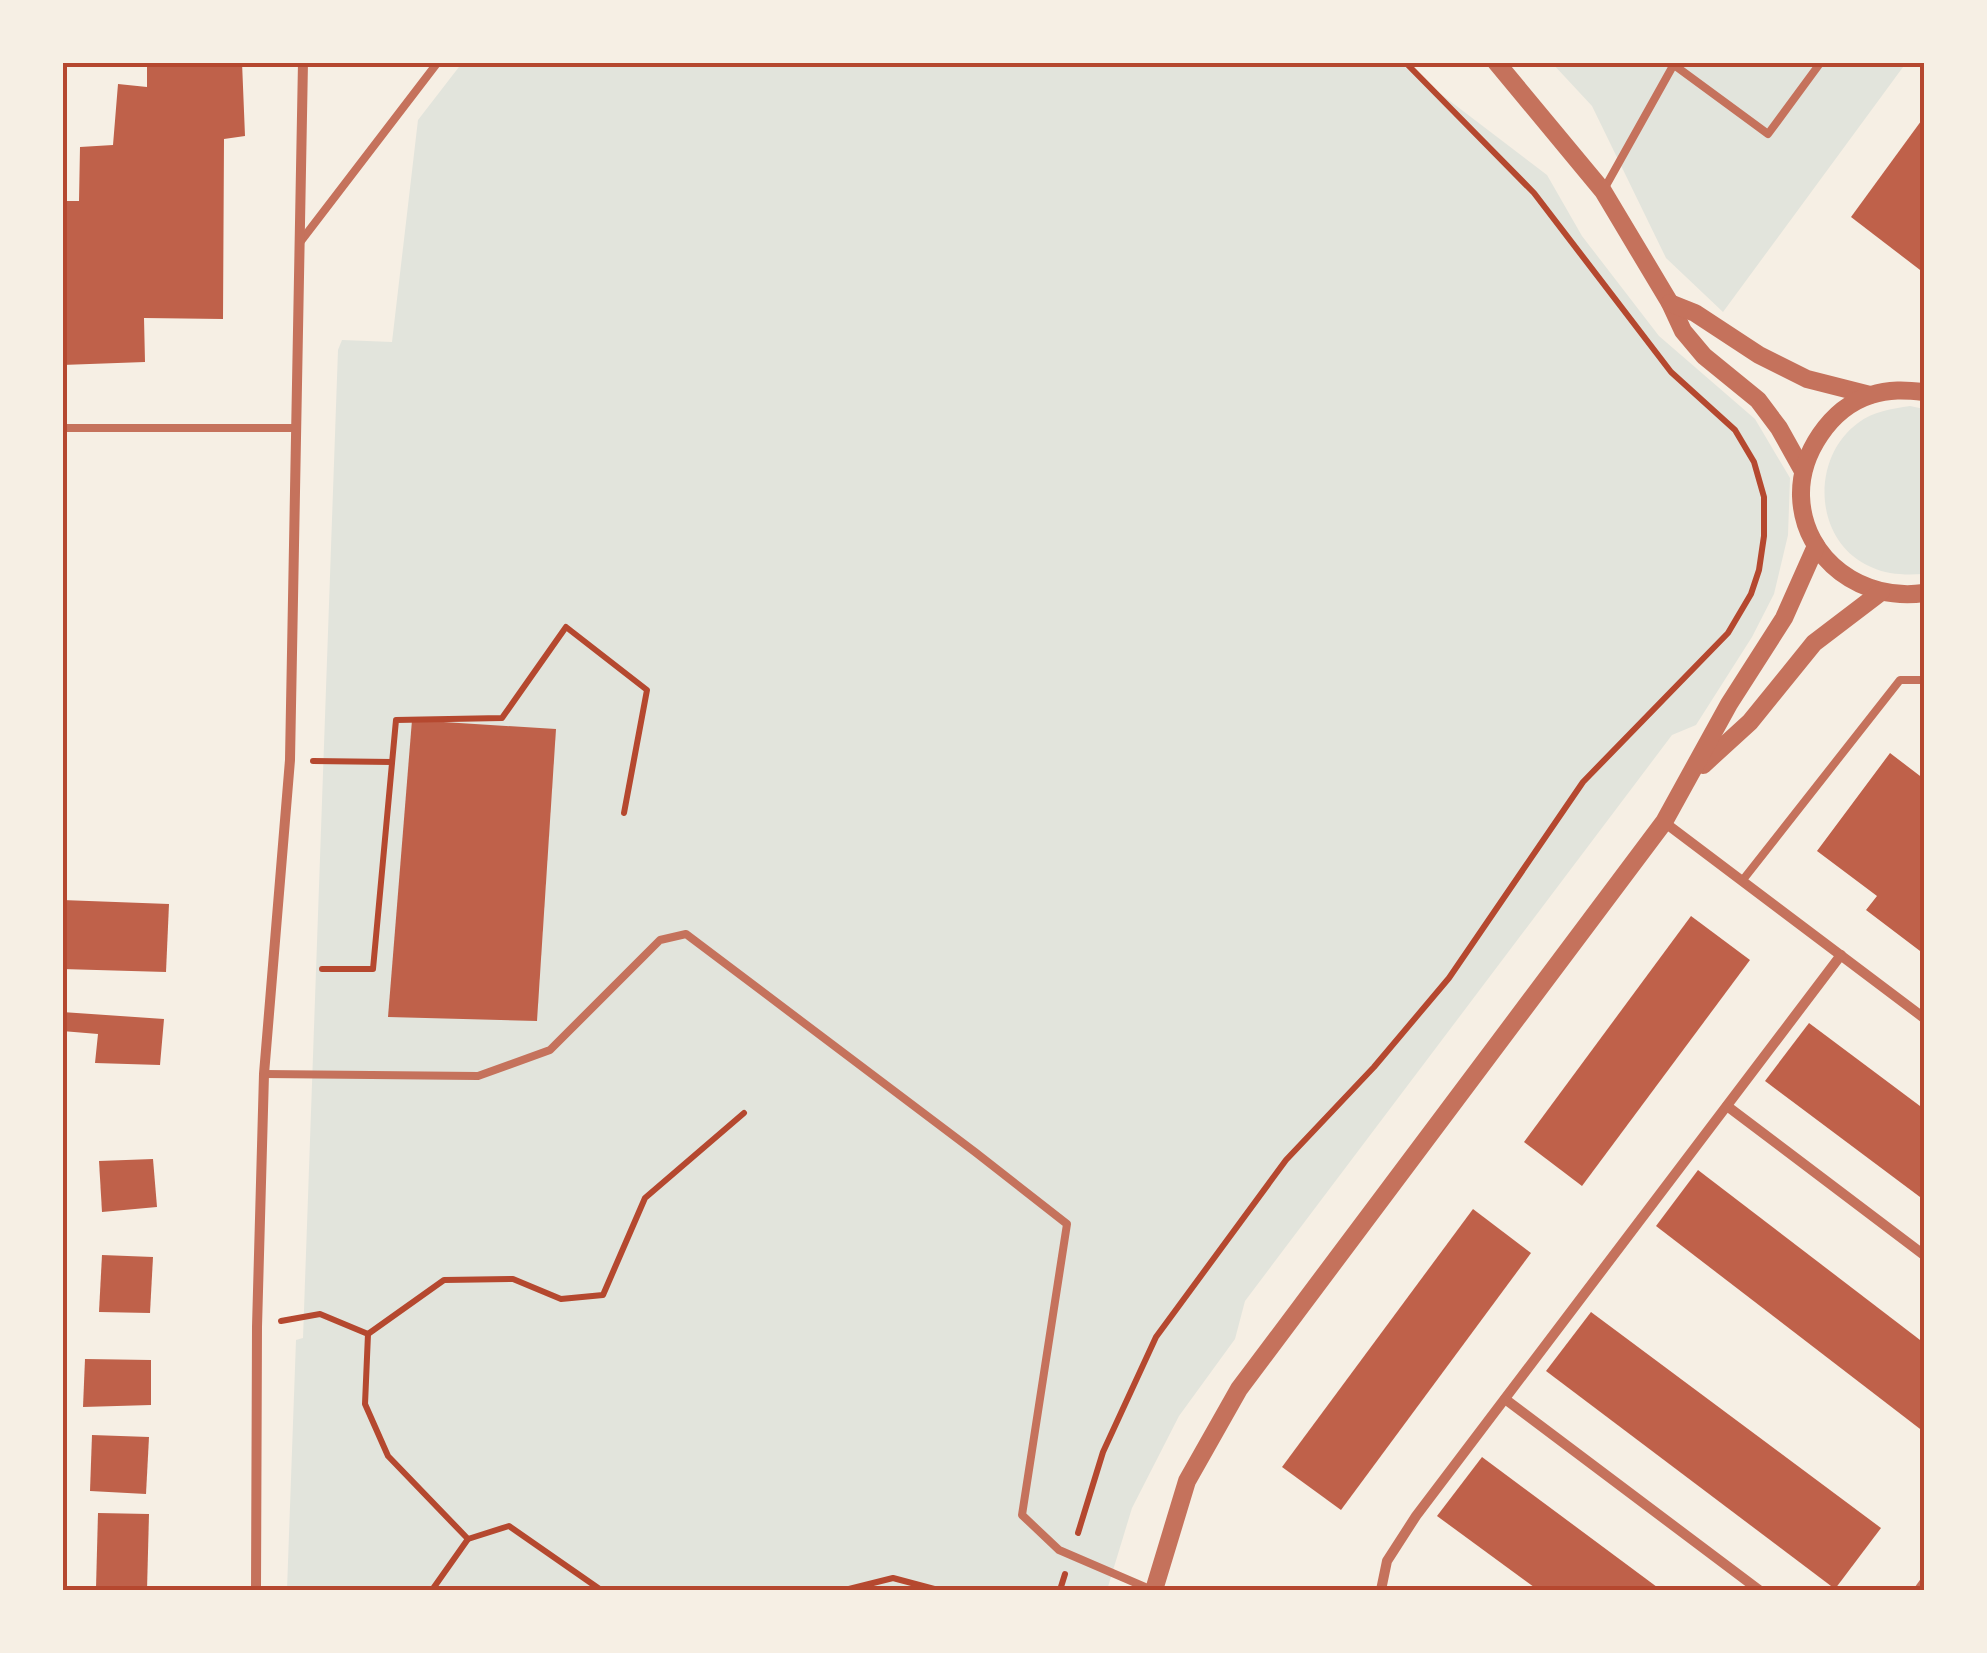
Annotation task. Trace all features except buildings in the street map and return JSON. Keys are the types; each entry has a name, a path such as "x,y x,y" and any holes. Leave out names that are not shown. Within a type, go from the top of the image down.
{"street":[{"path":"256,1590 257,1327 264,1074 290,760 303,62"},
{"path":"1496,62 1603,191 1670,303 1683,332 1704,356 1758,400 1804,471"},
{"path":"1670,303 1695,313 1806,380 1870,395"},
{"path":"1924,392 1900,390 1870,395 1839,412 1816,439 1804,471 1801,497 1816,546 1833,567 1856,583 1881,592 1924,592"},
{"path":"1153,1590 1188,1482 1239,1389 1664,822 1729,704 1784,618 1816,546"},
{"path":"1692,775 1750,722 1814,643 1881,592"},
{"path":"1664,822 1924,1018"},
{"path":"1381,1590 1387,1562 1416,1516 1840,955"},
{"path":"1727,1106 1924,1254"},
{"path":"1505,1398 1760,1590"},
{"path":"1919,1590 1924,1583"}],"lane":[{"path":"298,244 438,62"},
{"path":"1603,191 1673,63 1768,134 1821,62"},
{"path":"62,428 294,428"},
{"path":"1742,881 1900,680 1924,680"},
{"path":"264,1074 478,1076 550,1050 660,940 686,934 1066,1224 1022,1516 1059,1550 1153,1590"}],"path":[{"path":"1082,1521 1103,1452 1156,1338 1286,1160 1374,1067 1449,978 1583,782 1728,633 1751,594 1759,570 1764,498 1754,462 1736,430 1671,372 1534,193 1404,62"},
{"path":"322,969 372,969 396,720 502,718 566,627 647,690 624,813"},
{"path":"290,760 392,762"},
{"path":"368,1334 444,1280 512,1279 561,1299 604,1295 645,1198 744,1113"},
{"path":"257,1327 320,1314 368,1334"},
{"path":"368,1334 366,1404 388,1456 468,1539"},
{"path":"432,1590 468,1539 509,1526 601,1590"},
{"path":"845,1590 892,1578 938,1590"}],"shaded area":[{"path":"462,63 1400,63 1547,175 1582,236 1659,336 1755,419 1790,478 1788,535 1774,594 1752,637 1696,725 1672,735 1245,1301 1235,1339 1179,1416 1132,1508 1107,1590 287,1590 296,1340 303,1338 338,350 342,340 392,342 418,120"},
{"path":"1552,63 1906,63 1723,312 1666,258 1592,106"},
{"path":"1910,406 1924,409 1924,574 1884,572 1852,555 1838,539 1825,499 1826,477 1842,438 1870,416"}]}
